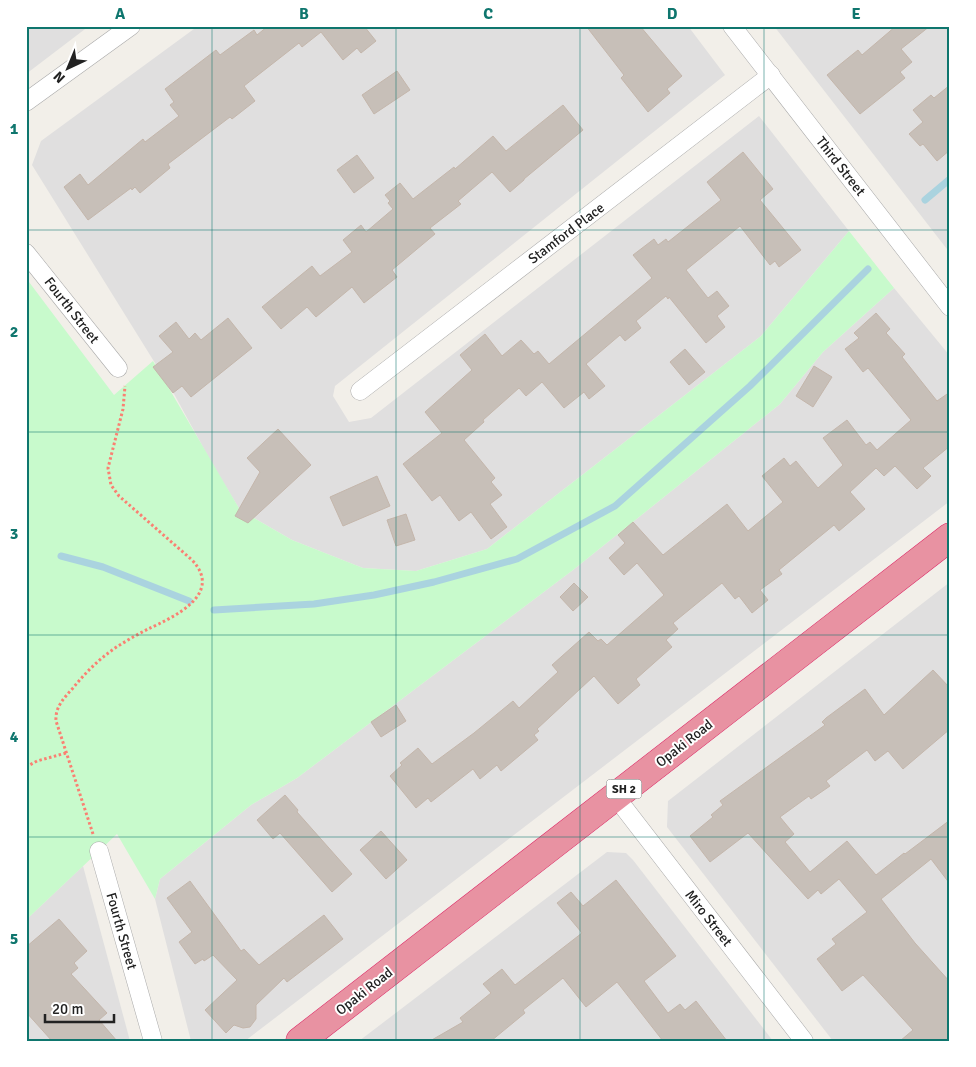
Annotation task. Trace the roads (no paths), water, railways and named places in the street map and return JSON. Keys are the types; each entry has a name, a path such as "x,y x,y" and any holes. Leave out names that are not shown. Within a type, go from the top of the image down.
{"highway":[{"name":"Opaki Road","path":"300,1041 950,538"}],"street":[{"path":"26,102 131,26"},
{"name":"Third Street","path":"732,26 950,307"},
{"name":"Stamford Place","path":"360,391 772,76"},
{"name":"Fourth Street","path":"26,253 118,368"},
{"name":"Miro Street","path":"615,796 804,1041"},
{"name":"Fourth Street","path":"99,851 153,1041"}],"waterway":[{"path":"925,200 950,179"},
{"path":"214,610 314,604 374,595 434,582 517,559 615,506 750,386 868,269"},
{"path":"61,556 103,567 189,601"}]}
